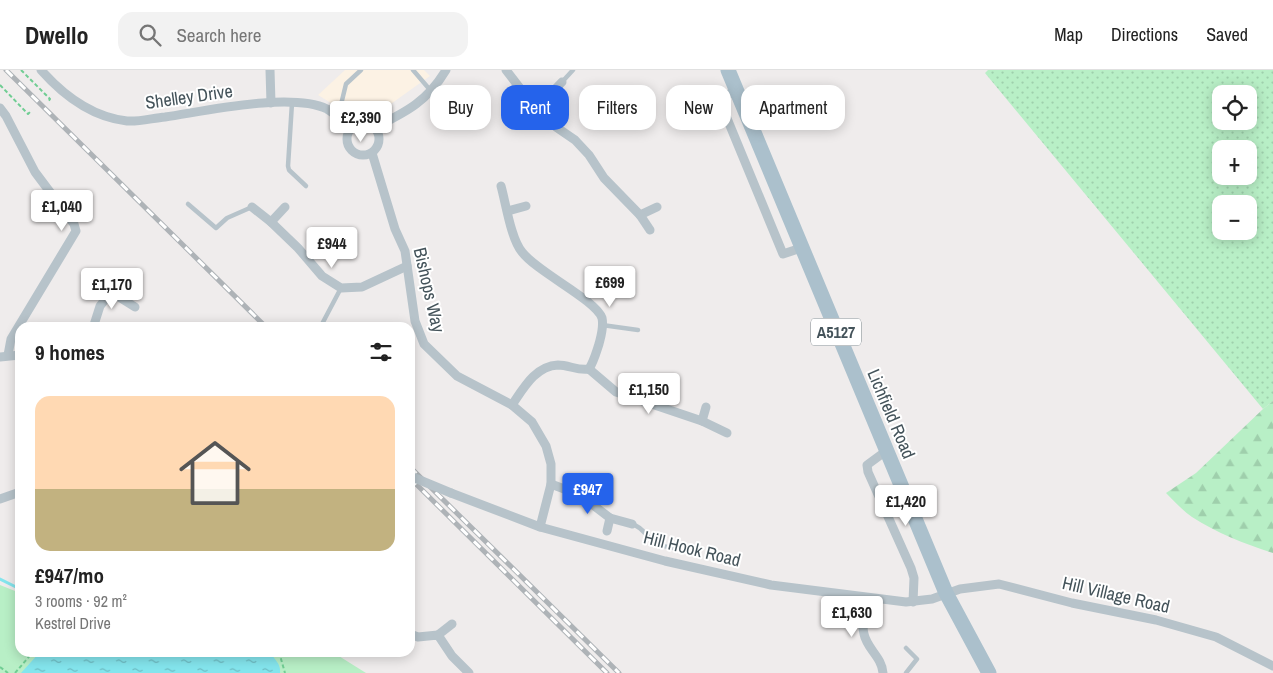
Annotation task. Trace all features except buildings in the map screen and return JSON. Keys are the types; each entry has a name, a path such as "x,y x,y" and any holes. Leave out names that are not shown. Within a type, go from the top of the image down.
{"main road":[{"name":"Lichfield Road","path":"728,70 946,593 989,673"}],"street":[{"name":"Shelley Drive","path":"41,70 73,100 96,114 129,121 272,103 292,103 314,105 328,110 350,129"},
{"path":"270,70 272,103"},
{"path":"435,85 446,70"},
{"path":"506,70 518,85"},
{"path":"374,128 411,110 430,92"},
{"path":"0,108 35,172 74,224 76,231 21,322"},
{"path":"364,123 374,128 378,133 379,140 377,147 372,153 362,156 352,152 346,140 350,129 356,124 364,123"},
{"path":"560,130 575,140 589,155 604,178 640,215 650,230"},
{"name":"Bishops Way","path":"372,153 395,229 405,250 415,321 424,344 457,376 512,405 532,422 546,446 551,464 551,484 540,527"},
{"path":"501,186 514,239 520,251 531,263 593,306 602,318 603,329 594,362 589,369 581,370 558,365 542,370 529,380 512,405"},
{"path":"508,211 526,206"},
{"path":"252,207 298,248 322,276 341,288 362,287 407,266"},
{"path":"271,222 285,207"},
{"path":"640,215 657,207"},
{"path":"95,322 100,306 116,282"},
{"path":"111,292 135,307"},
{"path":"4,356 15,331"},
{"path":"589,369 616,392 702,421 727,433"},
{"path":"702,421 706,408"},
{"path":"886,451 867,465 868,472 912,568 914,578 913,602"},
{"name":"Hill Hook Road","path":"415,478 540,527 665,561 771,585 866,598 913,602 932,599 946,593"},
{"path":"551,484 580,495 610,518 632,524"},
{"path":"0,499 15,494"},
{"path":"606,531 610,518"},
{"name":"Hill Village Road","path":"946,593 970,587 999,584 1072,603 1156,620 1216,637 1273,666"},
{"path":"866,598 863,624 864,636 880,660 883,666 883,673"},
{"path":"415,636 438,635 452,624"},
{"path":"438,635 452,656 469,673"}],"lane":[{"path":"338,117 346,84 361,70"},
{"path":"412,70 430,90"},
{"path":"559,85 573,70"},
{"path":"292,103 288,166 289,170 306,186"},
{"path":"188,204 216,228 227,218 252,207"},
{"path":"323,322 341,288"},
{"path":"602,325 638,330"},
{"path":"632,524 641,528 658,545 673,548"},
{"path":"906,648 917,659 906,673"}],"path":[{"path":"21,70 50,98 48,102"},
{"path":"0,85 28,114 31,111"},
{"path":"15,673 29,657"},
{"path":"280,657 285,673"},
{"path":"0,667 8,673"}],"shaded area":[{"path":"345,70 424,70 430,76 381,111 371,115 358,116 347,113 318,95"}],"green space":[{"path":"988,70 1273,70 1273,401 1263,409 985,73"},
{"path":"1273,401 1273,553 1231,538 1202,523 1192,517 1166,493 1196,473"},
{"path":"0,585 15,591 15,657 340,657 366,673 0,673"}],"water":[{"path":"35,657 274,657 279,664 280,670 280,673 21,673"}],"waterway":[{"path":"0,579 15,586"}],"railway":[{"path":"6,70 261,322"},
{"path":"415,472 619,673"},
{"path":"415,483 607,673"}]}
